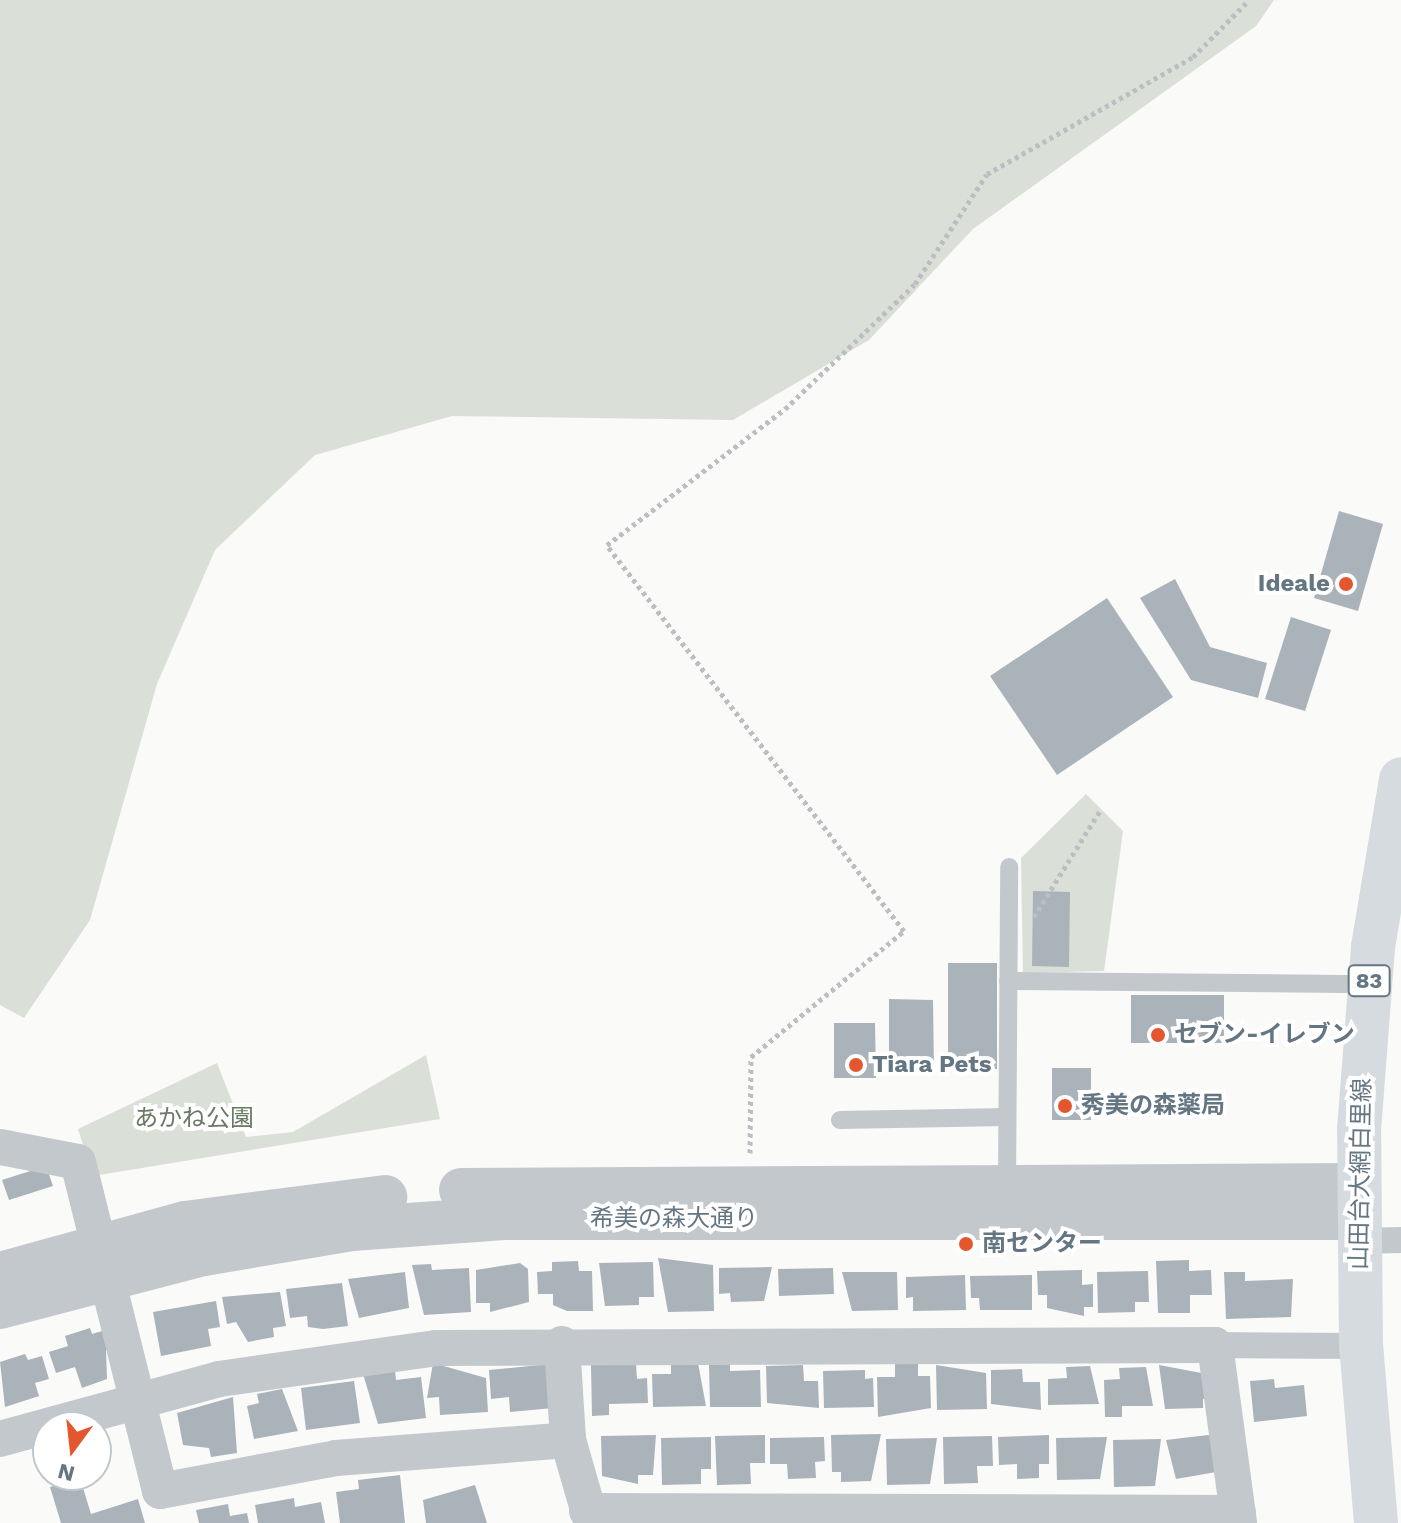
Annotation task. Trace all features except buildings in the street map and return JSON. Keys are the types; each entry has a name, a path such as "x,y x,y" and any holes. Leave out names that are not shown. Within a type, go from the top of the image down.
{"main road":[{"name":"山田台大網白里線","path":"1376,1523 1361,1346 1369,1221 1369,984 1401,779"}],"street":[{"path":"0,1147 78,1162 160,1491 336,1458 568,1440"},
{"name":"希美の森大通り","path":"0,1274 352,1229 1007,1185 1369,1221"},
{"name":"希美の森大通り","path":"750,1202 1369,1221"},
{"name":"希美の森大通り","path":"0,1307 102,1260"},
{"path":"562,1344 568,1440 590,1517 1238,1518 1215,1345"},
{"path":"0,1439 135,1398 338,1358 562,1344 1361,1346"}],"lane":[{"path":"1007,1185 1009,867"},
{"path":"1008,981 1369,984"},
{"path":"840,1120 1007,1117"}],"path":[{"path":"750,1202 751,1057 904,931 607,545 785,409 915,284 987,174 1193,57 1249,0"},
{"path":"1008,951 1101,809"}],"green space":[{"path":"0,0 1274,0 1256,26 973,229 869,340 733,420 452,416 315,455 215,550 157,684 90,920 24,1018 0,1005"},
{"path":"1086,794 1123,831 1104,971 1023,973 1021,858"},
{"name":"あかね公園","path":"426,1055 440,1119 93,1176 78,1129 217,1063 246,1137 293,1132"}],"place":[{"name":"Ideale","path":"1346,584"},
{"name":"セブン-イレブン","path":"1158,1035"},
{"name":"Tiara Pets","path":"856,1065"},
{"name":"秀美の森薬局","path":"1065,1106"},
{"name":"南センター","path":"966,1244"}]}
